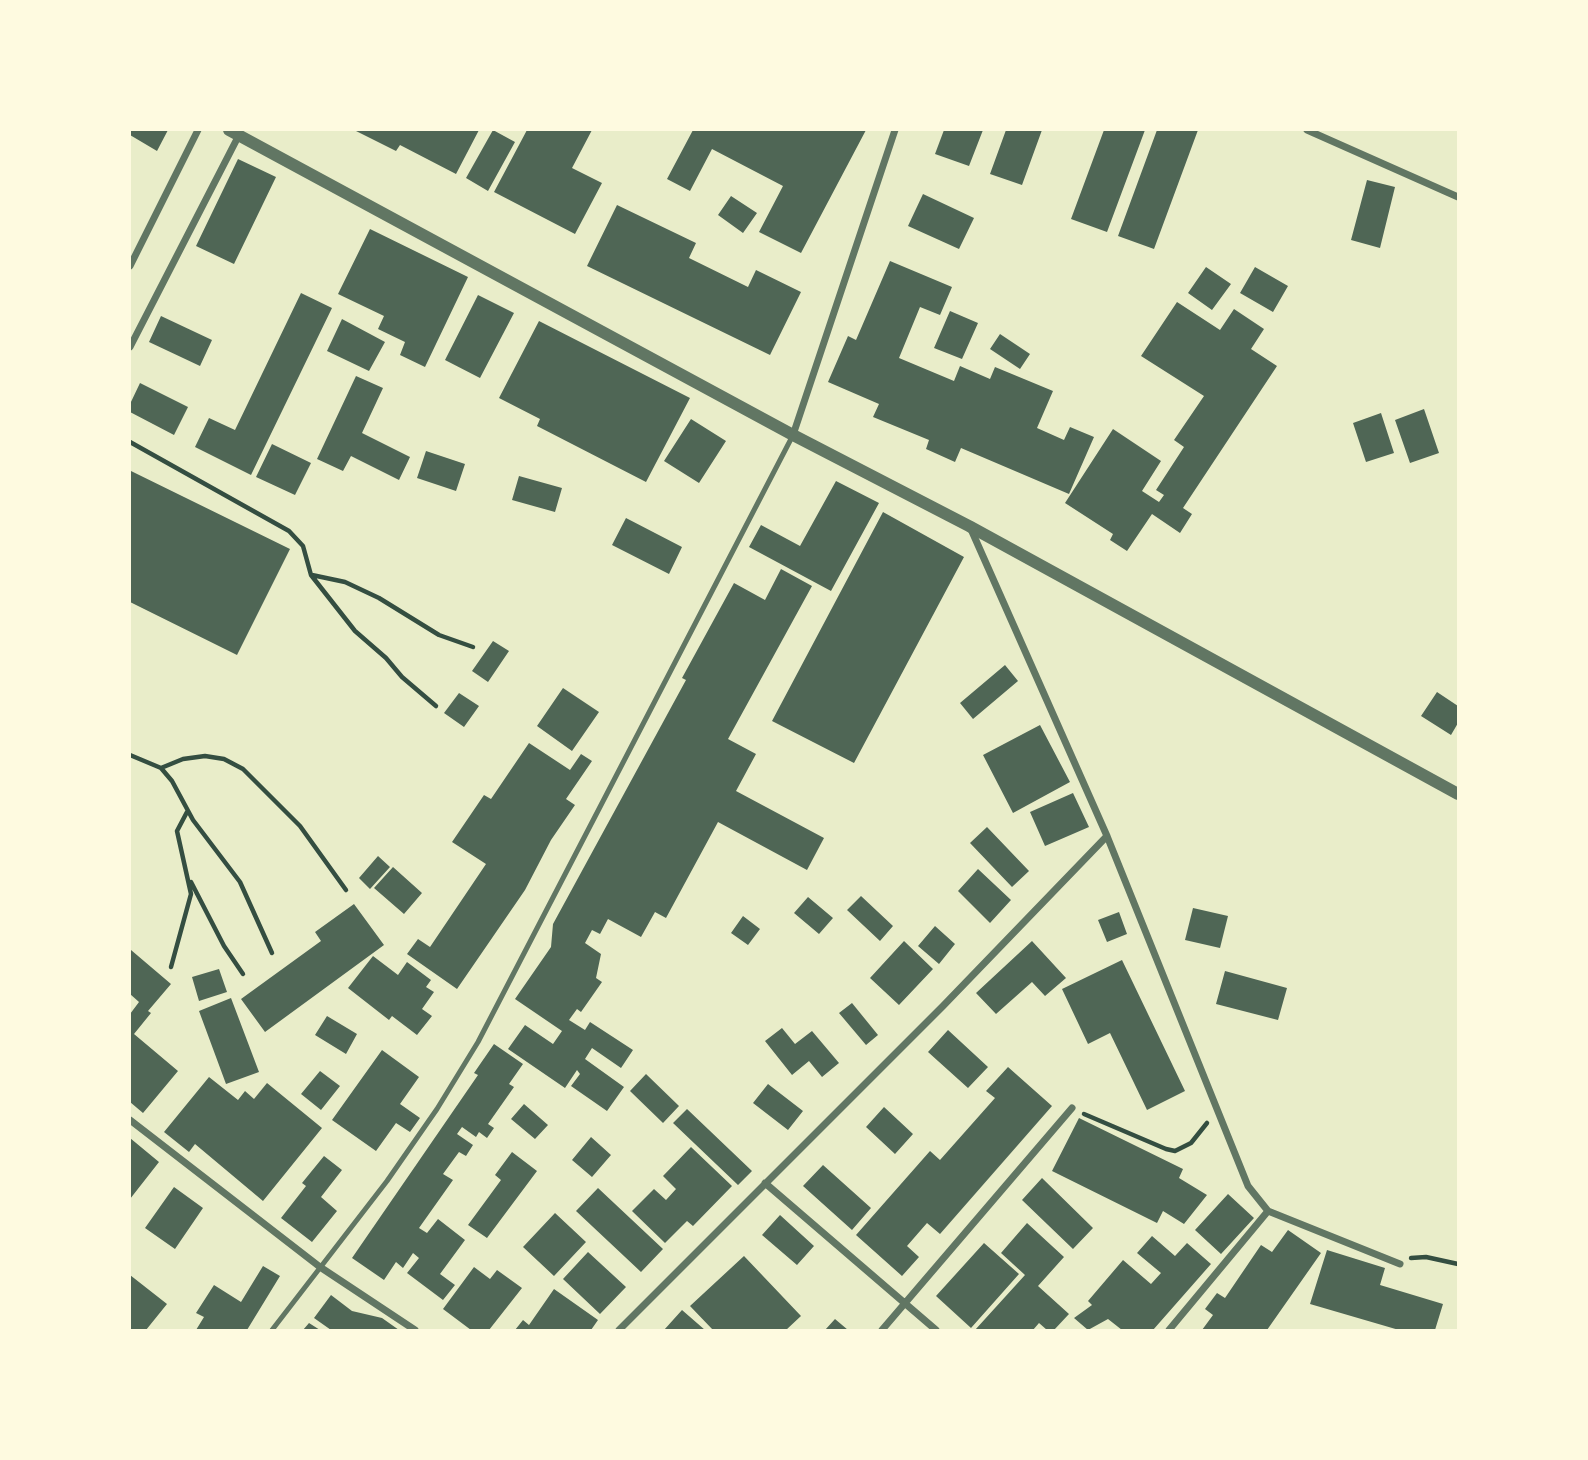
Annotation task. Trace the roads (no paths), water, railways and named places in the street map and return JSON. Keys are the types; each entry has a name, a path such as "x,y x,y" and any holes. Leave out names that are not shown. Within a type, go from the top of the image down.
{"street":[{"path":"130,266 198,130"},
{"path":"793,435 895,130"},
{"path":"1307,130 1458,197"},
{"path":"130,347 237,131 793,435 970,526 1458,794"},
{"path":"970,526 1107,836 1248,1186 1268,1211 1400,1264"},
{"path":"619,1331 943,1006 1107,836"},
{"path":"882,1331 1072,1108"},
{"path":"130,1120 320,1267 415,1331"},
{"path":"765,1183 936,1331"},
{"path":"1169,1331 1268,1211"}],"lane":[{"path":"272,1331 387,1181 437,1109 478,1042 793,435"}]}
